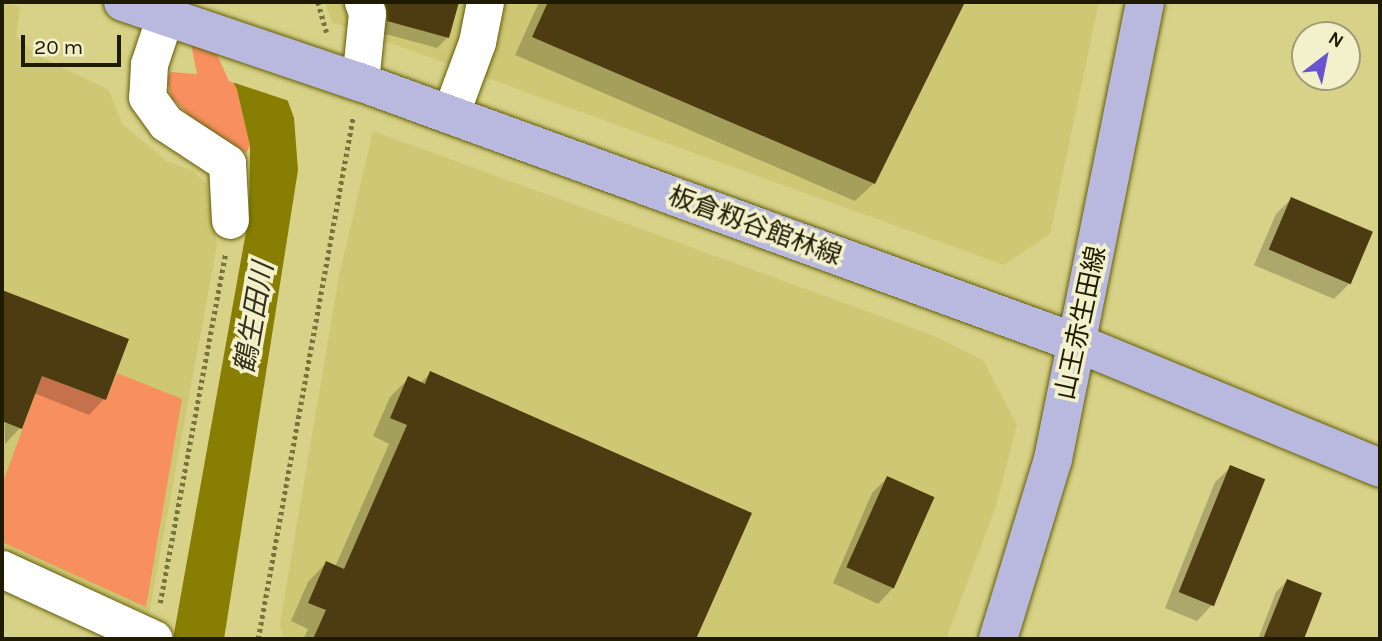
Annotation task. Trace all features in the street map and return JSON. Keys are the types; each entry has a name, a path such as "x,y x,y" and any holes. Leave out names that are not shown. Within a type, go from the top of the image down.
{"main road":[{"name":"板倉籾谷館林線","path":"123,2 172,19 318,51 359,82 1077,343 1380,468"},
{"name":"山王赤生田線","path":"998,639 1030,544 1077,343 1145,2"}],"street":[{"path":"359,82 366,13 363,2"},
{"path":"450,115 477,42 485,2"},
{"path":"172,19 149,64 147,97 166,123 226,163 230,220"},
{"path":"2,569 150,638"}],"path":[{"path":"318,2 318,51"},
{"path":"258,639 359,82"},
{"path":"150,638 158,617 230,220"}],"shaded area":[{"path":"2,2 20,7 16,37 41,57 109,90 122,124 167,161 194,171 207,185 217,245 149,614 2,549"},
{"path":"183,2 198,2 237,90 250,146 246,153 193,119 171,97 167,79 171,72 197,74"},
{"path":"325,2 1099,2 1050,234 1004,265 332,22"},
{"path":"373,131 932,335 983,360 1017,425 996,506 946,639 283,639 280,624 339,275"},
{"path":"117,373 182,399 146,607 2,542 2,485 42,376 106,400"}],"water":[{"name":"鶴生田川","path":"197,2 252,2 294,118 298,170 224,639 173,639 249,215 250,146 237,90"}],"pier":[{"path":"193,2 257,4 292,102 229,81"}],"building":[{"path":"385,2 459,2 449,38 387,21"},
{"path":"548,2 965,2 875,184 532,37"},
{"path":"1291,197 1373,232 1351,284 1269,249"},
{"path":"2,290 129,339 106,400 42,376 22,429 2,421"},
{"path":"430,371 752,513 696,639 313,639 326,610 308,603 326,561 344,569 407,425 390,418 408,376 425,384"},
{"path":"1230,465 1265,479 1214,606 1179,592"},
{"path":"887,476 935,497 894,589 846,567"},
{"path":"1287,579 1322,593 1304,639 1263,639"}]}
